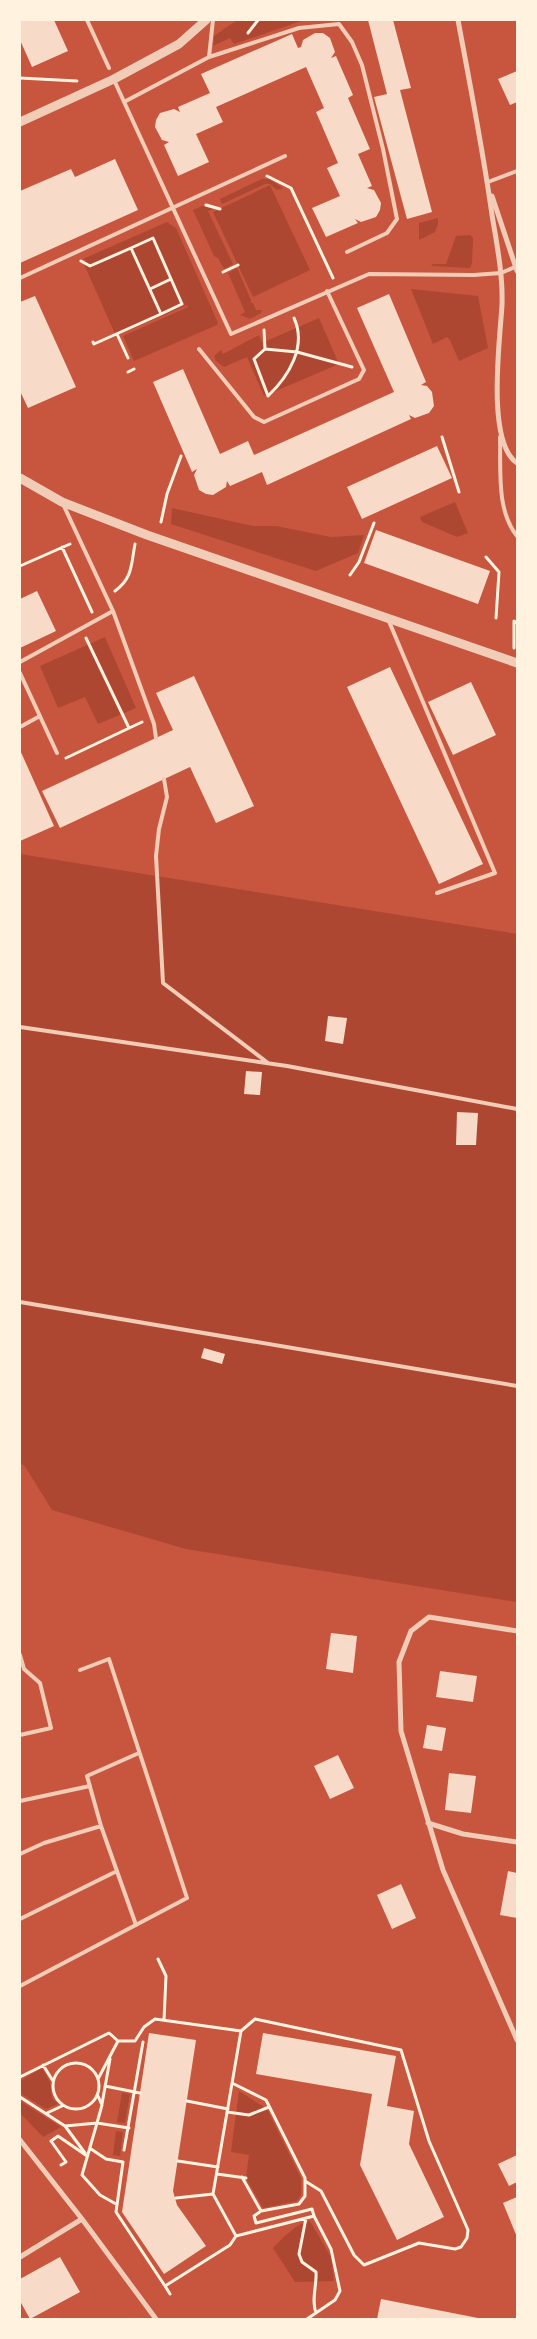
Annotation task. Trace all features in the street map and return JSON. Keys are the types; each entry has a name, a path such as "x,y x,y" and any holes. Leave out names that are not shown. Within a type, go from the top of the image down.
{"street":[{"path":"20,122 114,79 179,44 206,20"},
{"path":"458,20 488,182 503,288 497,411 500,437 511,459 517,463"},
{"path":"488,182 516,269"},
{"path":"20,478 62,502 146,535 513,661"},
{"path":"517,1631 429,1617 411,1631 399,1662 401,1731 428,1823 443,1870 517,2040"},
{"path":"428,1823 463,1834 517,1842"},
{"path":"20,2140 82,2219 156,2319"},
{"path":"20,2258 82,2219"}],"lane":[{"path":"87,20 109,68"},
{"path":"209,57 213,20"},
{"path":"124,102 209,57 299,28 339,24 352,42 364,74 383,149 397,219 387,233 348,252"},
{"path":"114,79 231,334 369,274 501,273 516,269"},
{"path":"20,278 285,156"},
{"path":"488,182 517,171"},
{"path":"199,349 254,417 264,422 359,379 364,370 327,291"},
{"path":"500,437 504,507 509,526 517,536"},
{"path":"62,502 113,611 151,718 156,738"},
{"path":"20,662 113,611"},
{"path":"387,617 495,873 437,893"},
{"path":"20,673 57,753"},
{"path":"20,727 40,716"},
{"path":"164,779 167,797 159,829 156,856 163,983 270,1064"},
{"path":"20,1027 270,1064 517,1109"},
{"path":"20,1302 517,1386"},
{"path":"20,1655 22,1670 40,1683 51,1728 20,1735"},
{"path":"20,1986 186,1898 109,1659 80,1670"},
{"path":"136,1925 101,1826 87,1776 139,1753"},
{"path":"20,1801 90,1786"},
{"path":"20,1854 44,1843 101,1826"},
{"path":"20,1919 117,1871"}],"path":[{"path":"244,37 258,20"},
{"path":"20,78 81,81"},
{"path":"261,176 268,176 291,188 336,280"},
{"path":"200,203 220,209 217,203"},
{"path":"80,261 90,266 153,238 182,304 94,344 93,342"},
{"path":"131,248 161,314"},
{"path":"223,272 238,265"},
{"path":"150,289 171,279"},
{"path":"294,317 300,339 296,352 288,372 268,396 254,359 265,349 296,352 364,370"},
{"path":"264,330 265,349"},
{"path":"117,334 128,358"},
{"path":"128,372 134,369"},
{"path":"442,437 460,492"},
{"path":"161,522 167,494 181,456"},
{"path":"350,575 359,562 374,523"},
{"path":"106,597 124,584 129,577 135,544"},
{"path":"20,566 62,548 96,620"},
{"path":"486,556 500,572 496,588 496,618"},
{"path":"513,661 515,645 514,621 517,623"},
{"path":"81,628 129,728"},
{"path":"57,753 64,759 151,718"},
{"path":"158,1959 166,1976 164,2020"},
{"path":"20,2077 109,2034 118,2041 135,2041 144,2027 155,2019 241,2031"},
{"path":"236,2236 213,2194 241,2031 255,2019 401,2050 429,2141 468,2230 467,2238 461,2246 455,2249 419,2243 364,2265 354,2255 321,2191 305,2181"},
{"path":"102,2105 98,2096 98,2079 118,2041"},
{"path":"124,2150 143,2042"},
{"path":"111,2053 102,2105 91,2150 87,2156 82,2175 100,2195 116,2204"},
{"path":"53,2081 59,2070 71,2064 84,2065 95,2073 98,2079"},
{"path":"43,2065 53,2081 55,2098 62,2106 76,2110 82,2109 89,2106 98,2096"},
{"path":"232,2083 266,2100 305,2181 304,2196 299,2204 261,2211 254,2216 256,2223 312,2209 331,2249 340,2291 335,2300 307,2319"},
{"path":"105,2086 140,2093"},
{"path":"20,2097 64,2126 87,2156"},
{"path":"187,2101 249,2115 269,2106"},
{"path":"47,2113 62,2106"},
{"path":"64,2126 97,2123 128,2128"},
{"path":"60,2165 66,2162 51,2141 58,2136 87,2156"},
{"path":"91,2150 106,2159 123,2162 116,2212 170,2294"},
{"path":"178,2162 218,2167"},
{"path":"216,2174 244,2177 261,2211"},
{"path":"176,2198 213,2194"},
{"path":"165,2286 230,2246 236,2236 314,2216"},
{"path":"306,2218 299,2254 302,2262 316,2272 313,2305 316,2312"}],"shaded area":[{"path":"237,20 304,20 234,44 230,38 213,46 214,36"},
{"path":"262,179 269,179 283,188 277,190 270,184 265,184 222,204 220,199"},
{"path":"270,185 310,270 253,297 213,212"},
{"path":"202,206 214,209 208,211 233,264 224,269 218,258 214,256 193,210"},
{"path":"438,218 435,232 419,240 419,223"},
{"path":"167,222 176,228 218,323 134,361 123,336 188,307 157,233 187,305 116,336 83,262 86,261 83,259"},
{"path":"470,235 473,238 470,268 431,266 433,264 446,264 456,236"},
{"path":"237,268 251,303 253,303 256,310 262,310 261,313 250,319 240,315 245,312 228,273"},
{"path":"411,289 478,296 488,348 459,361 447,337 433,344"},
{"path":"319,318 339,364 264,396 247,357 224,367 216,361 214,356 221,350 223,354 259,335 262,343"},
{"path":"455,502 468,533 457,537 422,522 420,517"},
{"path":"172,508 253,526 276,526 331,537 364,535 358,553 316,571 171,524"},
{"path":"105,637 136,708 98,724 85,697 58,708 40,666"},
{"path":"20,854 517,934 517,1602 186,1549 52,1510 24,1465 20,1464"},
{"path":"42,2068 50,2082 52,2098 58,2104 46,2109 20,2093 20,2081"},
{"path":"239,2091 267,2109 301,2178 301,2195 297,2201 263,2208 246,2178 249,2155 231,2152"},
{"path":"122,2093 130,2094 125,2123 117,2122"},
{"path":"20,2101 61,2127 43,2137 20,2113"},
{"path":"116,2131 123,2132 120,2156 113,2155"},
{"path":"310,2221 331,2257 334,2281 295,2282 273,2248 294,2228"}],"building":[{"path":"20,20 54,20 68,51 32,67 20,40"},
{"path":"368,20 393,20 411,88 400,90 432,212 407,219 374,97 387,94"},
{"path":"315,33 323,33 330,38 335,52 331,58 336,56 353,95 348,98 370,149 358,154 372,186 367,188 374,190 381,203 376,217 361,222 355,219 358,223 326,237 312,208 340,196 327,168 338,163 316,112 324,108 306,67 216,107 223,122 196,134 209,162 178,176 164,145 169,142 162,140 155,127 160,113 174,109 180,112 178,107 210,93 201,74 292,34 298,48 301,47 303,40"},
{"path":"517,71 517,102 510,105 498,79"},
{"path":"115,159 138,210 20,263 20,191 71,169 75,177"},
{"path":"389,294 426,382 421,385 427,386 432,392 434,406 429,413 415,418 409,415 411,419 267,485 262,472 230,486 227,481 226,487 213,495 199,490 194,475 197,469 192,472 153,382 183,369 220,454 248,441 254,455 394,392 357,308"},
{"path":"35,296 76,387 28,408 20,391 20,302"},
{"path":"437,446 452,478 362,519 347,487"},
{"path":"376,530 490,571 478,604 364,563"},
{"path":"37,591 56,631 20,648 20,599"},
{"path":"390,667 483,864 439,884 347,687"},
{"path":"194,676 254,806 216,823 190,767 60,828 42,791 173,730 156,693"},
{"path":"471,682 496,735 453,755 428,702"},
{"path":"20,750 54,826 20,841"},
{"path":"328,1016 347,1018 343,1044 325,1041"},
{"path":"246,1071 262,1072 260,1095 244,1094"},
{"path":"457,1112 478,1113 476,1145 456,1145"},
{"path":"204,1348 225,1354 222,1364 201,1358"},
{"path":"331,1633 357,1636 353,1673 326,1669"},
{"path":"440,1671 477,1676 473,1702 436,1697"},
{"path":"427,1725 446,1728 442,1751 423,1748"},
{"path":"338,1755 354,1788 330,1799 314,1766"},
{"path":"449,1773 476,1776 471,1813 445,1810"},
{"path":"508,1871 517,1873 517,1918 500,1915"},
{"path":"401,1884 416,1918 392,1929 377,1895"},
{"path":"149,2033 196,2040 173,2191 177,2205 206,2246 164,2274 122,2212"},
{"path":"263,2033 396,2056 387,2106 414,2111 409,2144 444,2217 397,2240 360,2165 372,2094 256,2074"},
{"path":"517,2155 517,2182 509,2186 498,2164"},
{"path":"517,2197 517,2237 503,2203"},
{"path":"60,2257 80,2292 30,2319 20,2301 20,2279"},
{"path":"381,2299 478,2318 478,2319 377,2319"}]}
